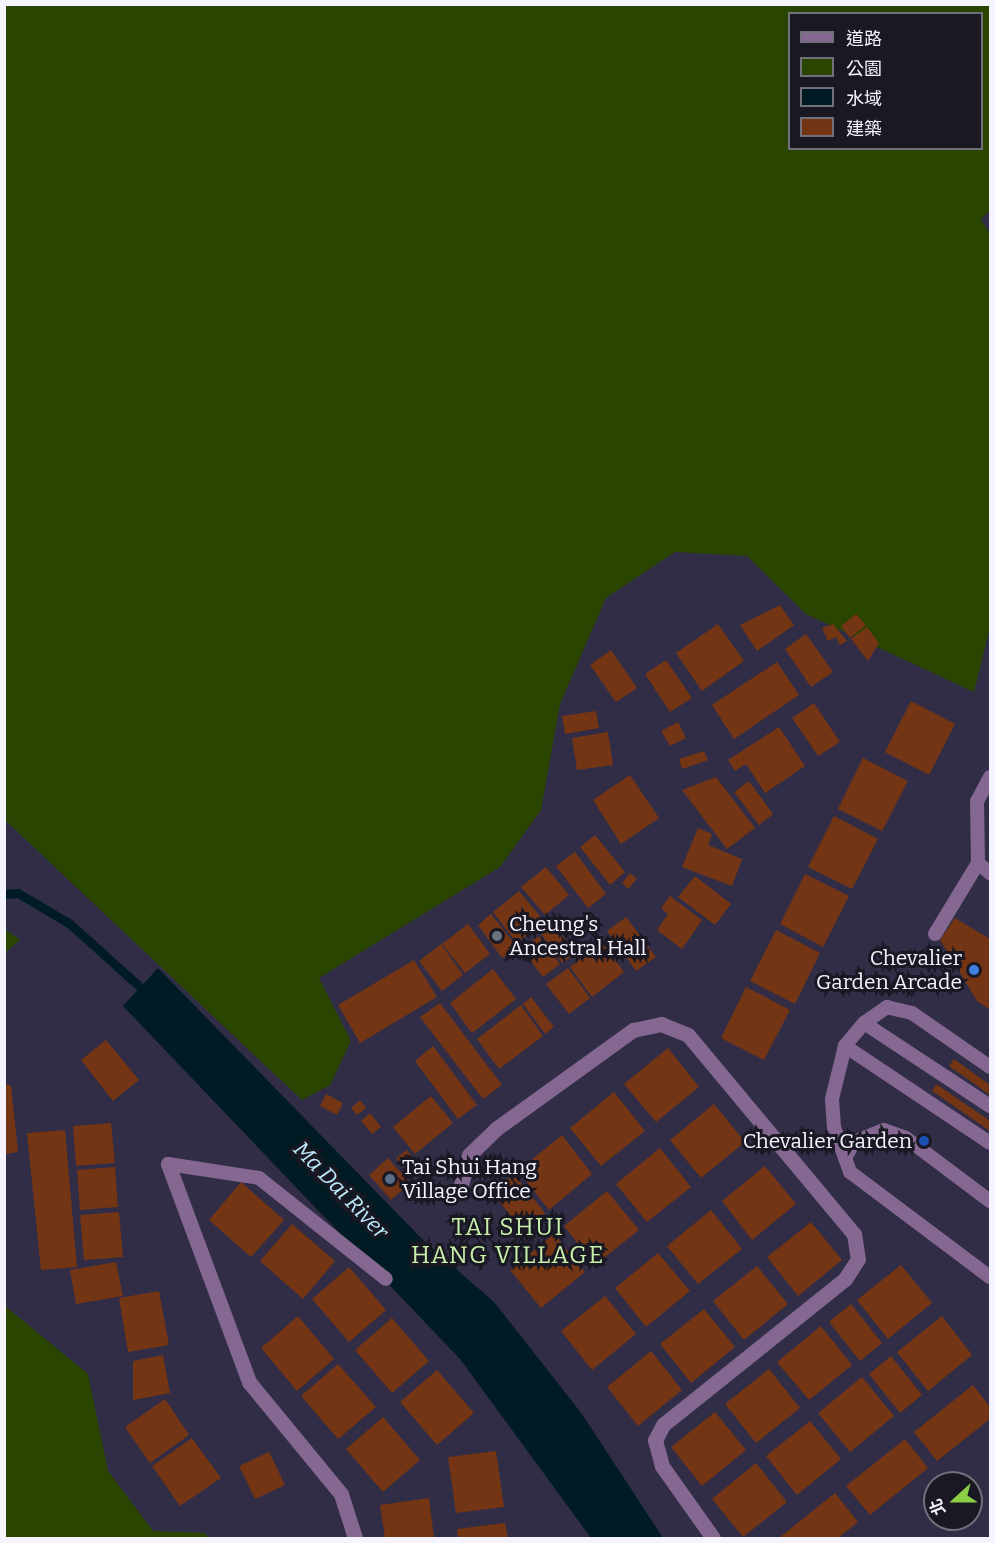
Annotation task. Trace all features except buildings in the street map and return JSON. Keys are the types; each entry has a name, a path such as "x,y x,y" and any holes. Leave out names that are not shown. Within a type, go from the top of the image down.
{"street":[{"path":"459,1192 470,1155 497,1128 633,1030 661,1024 688,1035 854,1234 858,1259 845,1279 663,1425 655,1440 662,1466 713,1539"},
{"path":"168,1164 195,1251 249,1382 341,1494 356,1539"}],"lane":[{"path":"934,934 978,863 977,801 990,777"},
{"path":"978,863 990,873"},
{"path":"990,1067 912,1013 887,1007 864,1023 845,1046 832,1099 845,1158 864,1186 990,1277"},
{"path":"864,1023 990,1106"},
{"path":"845,1046 990,1143"},
{"path":"845,1158 854,1142 885,1130 906,1138 990,1202"},
{"path":"168,1164 259,1178 386,1279"}],"green space":[{"path":"5,5 990,5 990,210 981,219 990,234 990,627 974,692 806,614 747,556 675,552 606,598 560,704 541,810 500,867 319,978 351,1041 330,1085 302,1100 5,820"},
{"path":"4,929 20,940 5,953 4,953"},
{"path":"4,1305 88,1374 108,1471 153,1531 204,1533 209,1538 5,1538"}],"water":[{"path":"158,968 422,1239 494,1302 582,1414 663,1538 591,1538 460,1359 123,1006"}],"waterway":[{"name":"Ma Dai River","path":"4,894 18,893 70,924 149,995"}],"place":[{"name":"Cheung's Ancestral Hall","path":"497,936"},
{"name":"Chevalier Garden Arcade","path":"974,970"},
{"name":"Chevalier Garden","path":"924,1141"},
{"name":"Tai Shui Hang Village Office","path":"390,1179"}],"district":[{"name":"TAI SHUI HANG VILLAGE","path":"508,1242"}]}
